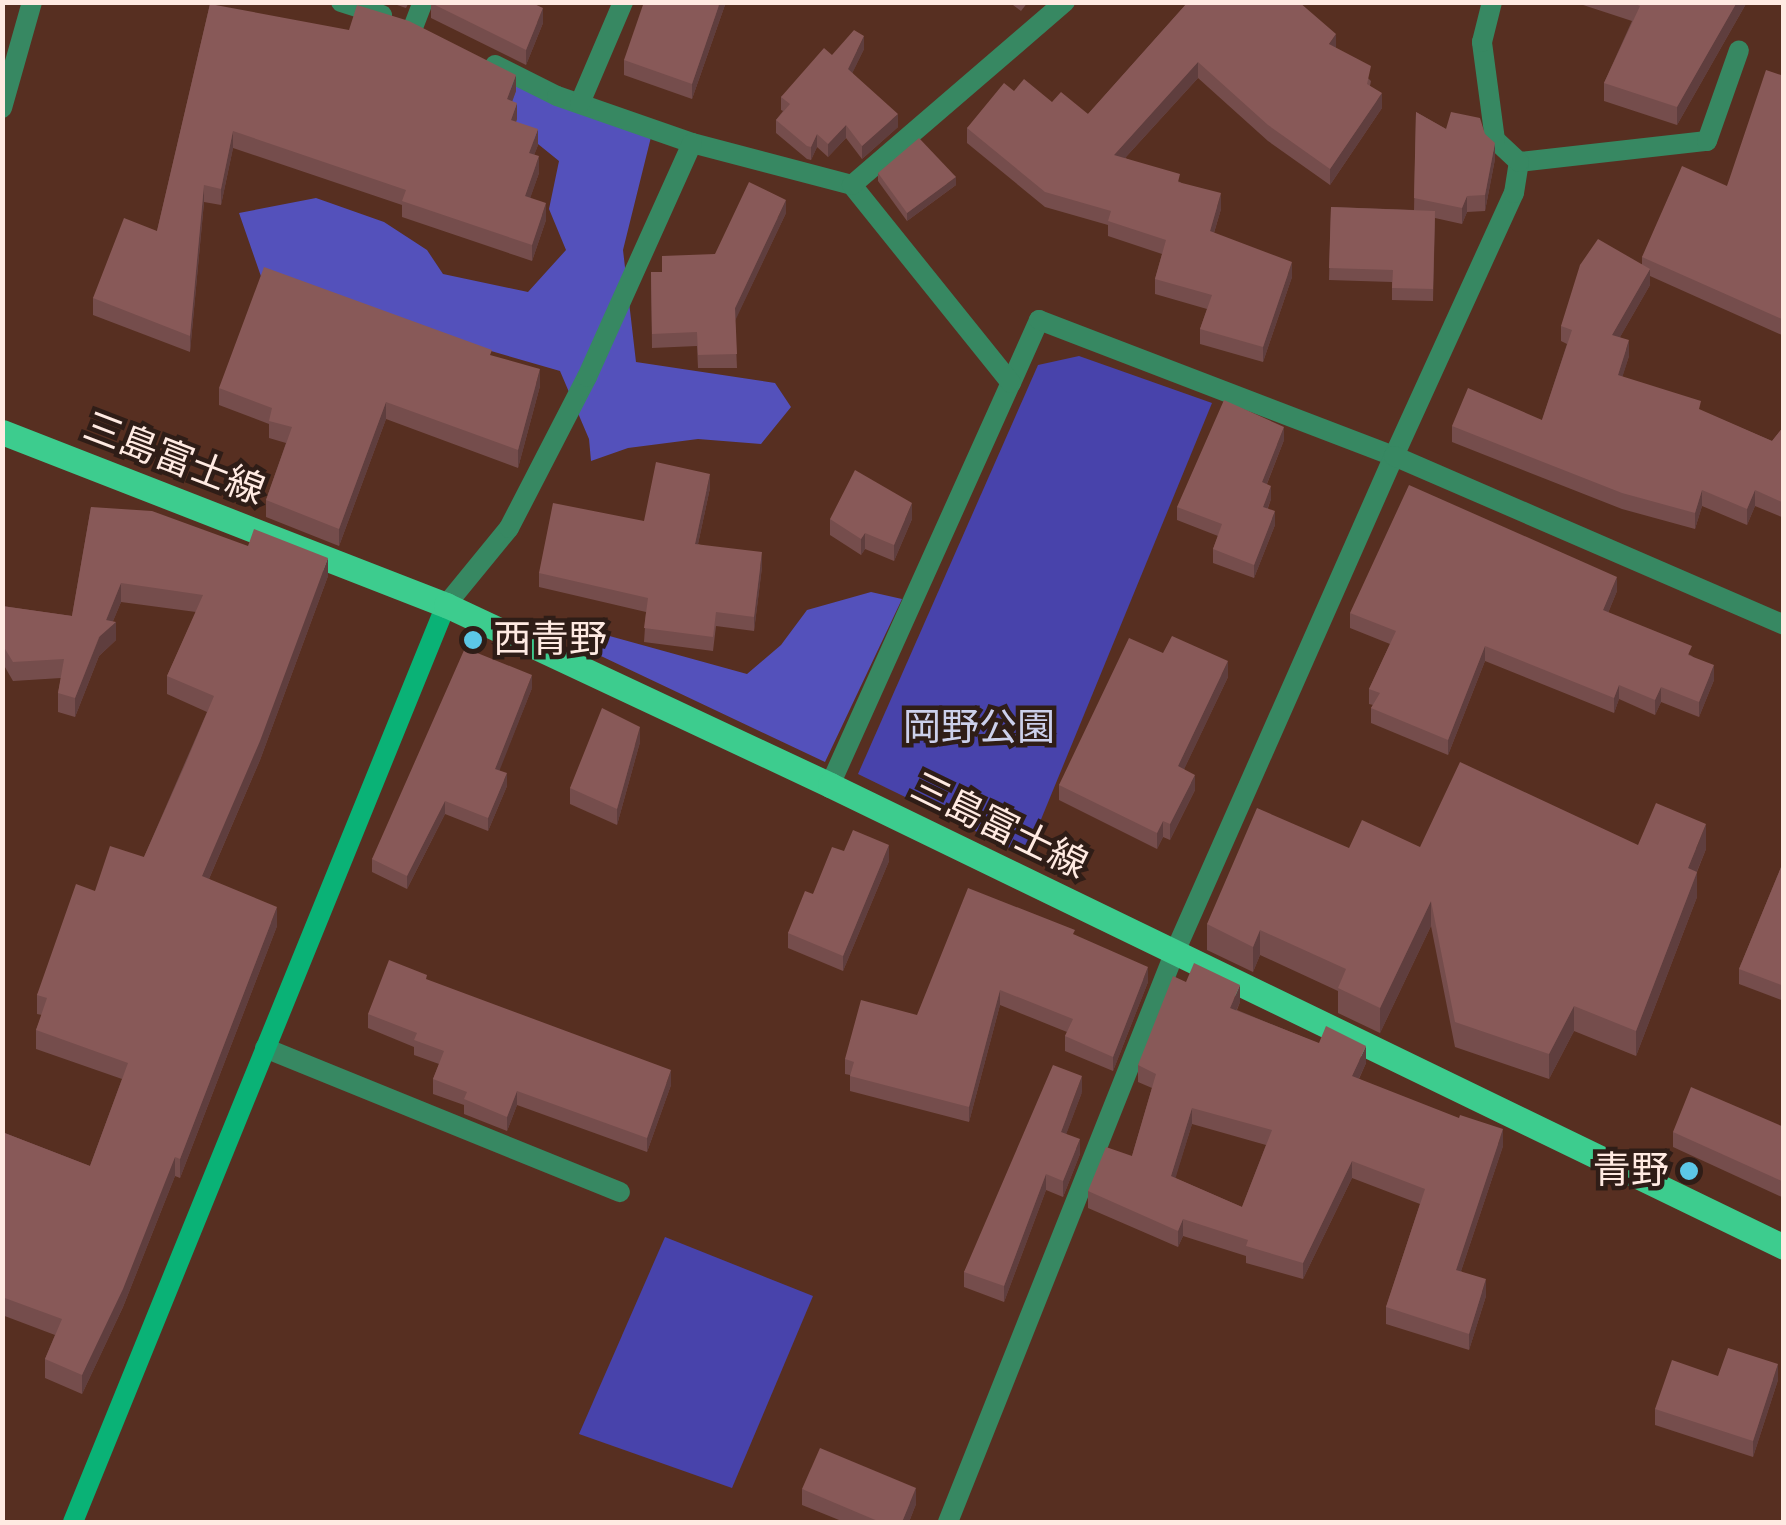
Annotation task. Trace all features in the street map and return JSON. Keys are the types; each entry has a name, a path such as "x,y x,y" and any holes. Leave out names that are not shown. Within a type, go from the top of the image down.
{"main road":[{"name":"三島富士線","path":"2,432 446,605 830,785 1784,1248"}],"street":[{"path":"2,108 32,2"},
{"path":"341,2 422,29 424,2"},
{"path":"580,103 623,2"},
{"path":"852,185 1066,2"},
{"path":"1492,2 1482,42 1495,140 1519,162 1707,142 1739,50"},
{"path":"467,52 580,103 692,143 852,185 1011,383"},
{"path":"73,1522 446,605 510,528 587,377 692,143"},
{"path":"948,1522 1174,954 1514,193 1519,162"},
{"path":"830,785 1039,320 1394,456 1784,625"},
{"path":"265,1048 620,1192"}],"green space":[{"name":"岡野公園","path":"1079,356 1212,403 1026,856 858,774 1038,365"},
{"path":"665,1237 813,1296 732,1488 579,1434"}],"shaded area":[{"path":"486,73 653,129 623,250 636,362 775,383 791,407 761,444 698,439 628,448 591,461 589,439 560,371 264,285 239,213 316,198 384,222 427,250 443,274 528,292 566,250 549,209 559,161 476,94"},
{"path":"871,592 902,599 825,762 584,648 595,632 747,674 781,645 807,610"}],"building":[{"path":"530,2 543,8 526,50 431,3"},
{"path":"644,2 720,2 692,84 624,60"},
{"path":"1188,2 1299,2 1336,34 1329,44 1371,66 1367,84 1382,93 1330,169 1268,125 1198,62 1114,155 1180,174 1178,182 1221,193 1210,231 1292,262 1263,347 1200,329 1212,295 1155,279 1166,240 1108,221 1111,211 1045,192 967,128 1004,83 1014,91 1024,79 1052,102 1061,92 1088,114"},
{"path":"1630,2 1737,2 1677,107 1604,83 1640,6"},
{"path":"210,4 349,30 357,5 409,21 516,75 507,99 517,103 511,120 538,129 529,153 539,156 525,196 546,203 532,245 402,201 406,190 233,131 221,189 204,185 190,336 93,298 124,218 157,231"},
{"path":"854,30 864,36 848,69 898,114 862,146 846,125 828,144 817,134 811,147 807,146 776,120 790,104 781,97 824,48 832,55"},
{"path":"1766,70 1784,76 1784,320 1642,257 1682,166 1727,186"},
{"path":"1416,112 1446,129 1451,112 1480,118 1485,134 1495,143 1485,195 1467,196 1462,208 1414,198"},
{"path":"919,138 956,177 907,213 878,173"},
{"path":"749,182 786,200 735,308 737,354 698,355 697,332 652,334 651,272 662,272 662,256 715,254"},
{"path":"1331,207 1435,211 1433,289 1392,288 1393,270 1329,268"},
{"path":"1598,239 1650,269 1612,335 1629,340 1618,375 1701,401 1699,409 1772,441 1784,426 1784,503 1755,490 1747,509 1702,490 1695,513 1622,493 1452,426 1468,388 1542,420 1572,330 1561,326 1580,265"},
{"path":"264,267 492,350 490,355 540,369 518,450 386,402 339,529 266,500 292,427 269,421 272,408 219,388"},
{"path":"1224,400 1284,427 1262,482 1271,486 1263,507 1275,511 1254,565 1213,549 1222,524 1177,507"},
{"path":"656,462 710,474 695,544 762,552 754,617 716,612 713,637 644,628 648,598 539,573 553,503 644,521"},
{"path":"855,470 912,503 894,545 865,533 861,539 830,519"},
{"path":"1409,485 1617,577 1603,610 1692,646 1688,655 1714,665 1699,702 1661,687 1655,700 1619,685 1614,698 1485,646 1448,740 1371,708 1380,693 1369,689 1396,631 1350,613"},
{"path":"91,507 152,511 248,546 254,529 328,558 260,741 202,876 277,907 180,1159 175,1157 123,1289 82,1375 45,1359 62,1319 2,1297 2,1132 90,1166 128,1063 36,1030 47,998 37,995 76,884 95,891 110,846 144,857 214,696 167,676 203,595 121,583 106,620 116,622 99,637 75,698 58,693 64,659 13,662 2,644 2,606 72,616"},
{"path":"1172,636 1228,661 1178,766 1195,775 1170,824 1163,821 1157,833 1059,785 1129,638 1163,653"},
{"path":"465,648 532,675 495,769 507,773 488,818 445,801 407,876 372,859"},
{"path":"602,708 640,727 617,809 570,788"},
{"path":"1460,762 1638,845 1656,803 1706,824 1688,868 1697,872 1636,1031 1574,1006 1549,1054 1455,1022 1431,901 1380,1008 1338,988 1346,969 1260,930 1253,947 1207,924 1257,808 1349,848 1362,820 1420,847"},
{"path":"853,830 889,845 843,956 788,933 805,891 813,894 832,847 844,851"},
{"path":"1784,860 1784,986 1739,969"},
{"path":"968,888 1075,930 1073,934 1148,967 1113,1057 1065,1036 1073,1019 1000,990 969,1107 850,1076 854,1062 845,1059 861,1000 917,1015"},
{"path":"389,960 427,975 426,979 671,1070 647,1138 517,1091 507,1117 464,1099 467,1092 433,1079 444,1051 414,1040 417,1033 368,1014"},
{"path":"1194,963 1240,985 1230,1008 1319,1043 1326,1026 1366,1046 1352,1076 1459,1118 1460,1115 1503,1129 1456,1270 1486,1279 1469,1334 1386,1307 1425,1189 1352,1161 1303,1263 1246,1246 1248,1240 1183,1219 1178,1231 1088,1191 1106,1147 1132,1156 1156,1074 1138,1065 1173,976 1186,982","holes":["1192,1108 1272,1130 1242,1207 1171,1176"]},
{"path":"1053,1065 1082,1076 1061,1132 1080,1139 1063,1181 1046,1174 1004,1286 964,1272"},
{"path":"1691,1087 1784,1127 1784,1182 1673,1132"},
{"path":"1728,1348 1778,1364 1753,1441 1655,1409 1672,1360 1718,1376"},
{"path":"820,1448 916,1488 902,1522 880,1522 802,1489"}],"place":[{"name":"西青野","path":"473,640"},
{"name":"青野","path":"1689,1171"}]}
